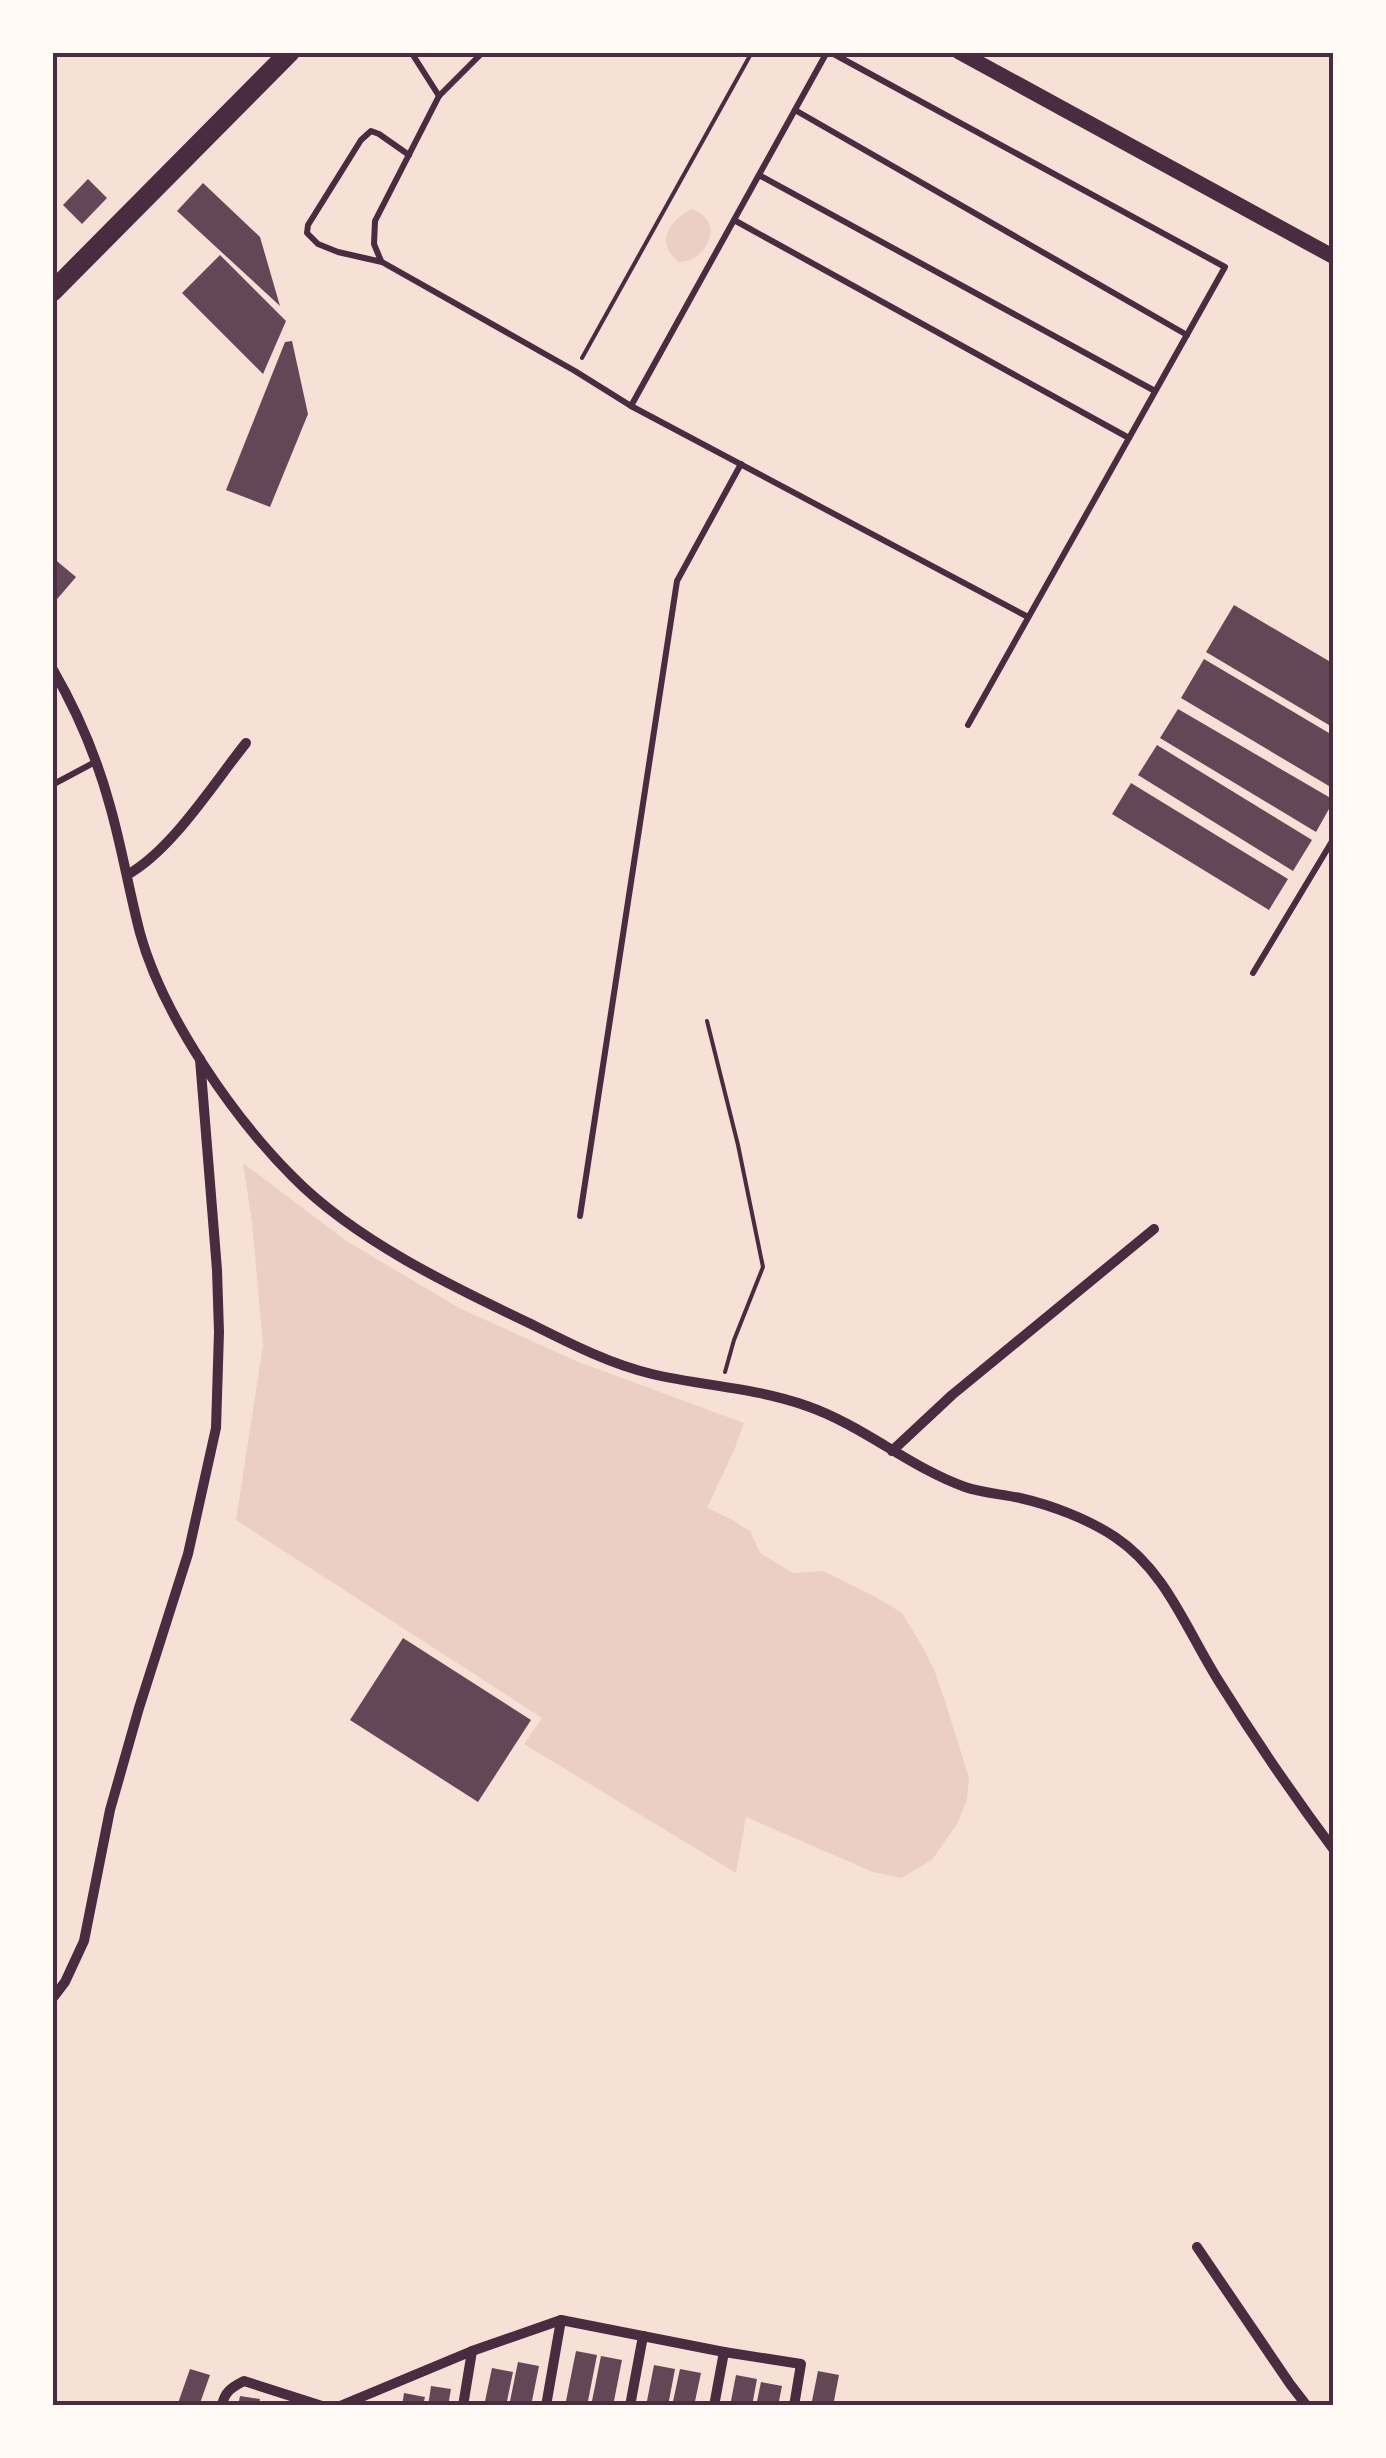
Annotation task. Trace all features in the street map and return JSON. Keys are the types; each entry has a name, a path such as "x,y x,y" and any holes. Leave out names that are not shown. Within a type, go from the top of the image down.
{"main road":[{"path":"52,292 290,52"}],"street":[{"path":"959,52 1334,257"},
{"path":"52,668 96,761 141,937 159,983 200,1058 241,1118 294,1178 348,1225 463,1292 609,1360 650,1374 766,1394 809,1406 969,1489 1024,1499 1064,1512 1113,1536 1148,1564 1226,1693 1334,1850"},
{"path":"127,875 146,864 166,844 246,744"},
{"path":"52,1999 65,1982 84,1941 114,1792 188,1554 216,1428 218,1270 200,1058"},
{"path":"892,1450 1154,1229"},
{"path":"1197,2247 1307,2406"},
{"path":"546,2406 561,2320"},
{"path":"340,2406 472,2351 561,2320 801,2364 794,2406"},
{"path":"630,2406 643,2336"},
{"path":"463,2406 472,2351"},
{"path":"714,2406 724,2352"},
{"path":"222,2406 232,2387 244,2381 298,2402 322,2406"},
{"path":"380,2406 382,2388"}],"lane":[{"path":"411,52 440,96"},
{"path":"631,406 829,52 1225,267 968,725"},
{"path":"382,262 374,244 376,221 440,96 478,54"},
{"path":"795,110 1187,335"},
{"path":"409,155 370,131 308,225 307,233 318,244 338,252 382,262 631,406 1028,616"},
{"path":"759,175 1155,391"},
{"path":"734,220 1129,438"},
{"path":"580,1216 677,581 742,464"},
{"path":"52,785 96,761"},
{"path":"1253,974 1334,838"}],"path":[{"path":"575,371 752,52"},
{"path":"707,1021 763,1267 720,1386"}],"shaded area":[{"path":"691,209 708,222 709,240 698,255 679,262 667,247 667,233"},
{"path":"243,1163 345,1240 459,1308 576,1361 744,1423 707,1508 750,1531 760,1553 793,1573 823,1571 902,1613 935,1672 969,1778 967,1800 957,1824 932,1860 901,1878 873,1872 746,1817 736,1873 524,1744 542,1718 236,1520 263,1345"}],"building":[{"path":"88,179 107,198 82,224 63,205"},
{"path":"203,183 260,237 280,306 177,211"},
{"path":"220,255 286,321 263,374 182,293"},
{"path":"292,341 308,414 270,507 226,490 285,342"},
{"path":"52,557 76,577 52,605"},
{"path":"1234,605 1334,664 1334,728 1206,652"},
{"path":"1204,659 1334,736 1334,789 1181,698"},
{"path":"1178,709 1334,800 1316,832 1160,738"},
{"path":"1157,745 1312,840 1293,871 1138,775"},
{"path":"1131,783 1288,879 1269,910 1112,814"},
{"path":"403,1638 531,1720 478,1802 350,1720"},
{"path":"576,2351 597,2355 587,2406 565,2406"},
{"path":"601,2356 622,2360 613,2406 591,2406"},
{"path":"518,2362 539,2366 531,2406 509,2406"},
{"path":"654,2365 675,2369 668,2406 646,2406"},
{"path":"492,2368 513,2372 506,2406 484,2406"},
{"path":"190,2369 210,2375 199,2406 177,2406"},
{"path":"680,2369 701,2373 694,2406 672,2406"},
{"path":"818,2371 839,2375 833,2406 811,2406"},
{"path":"736,2375 757,2379 752,2406 730,2406"},
{"path":"761,2382 782,2386 778,2406 756,2406"},
{"path":"431,2386 451,2389 448,2406 428,2406"},
{"path":"404,2393 425,2397 423,2406 402,2406"},
{"path":"240,2396 260,2399 259,2406 238,2406"}]}
